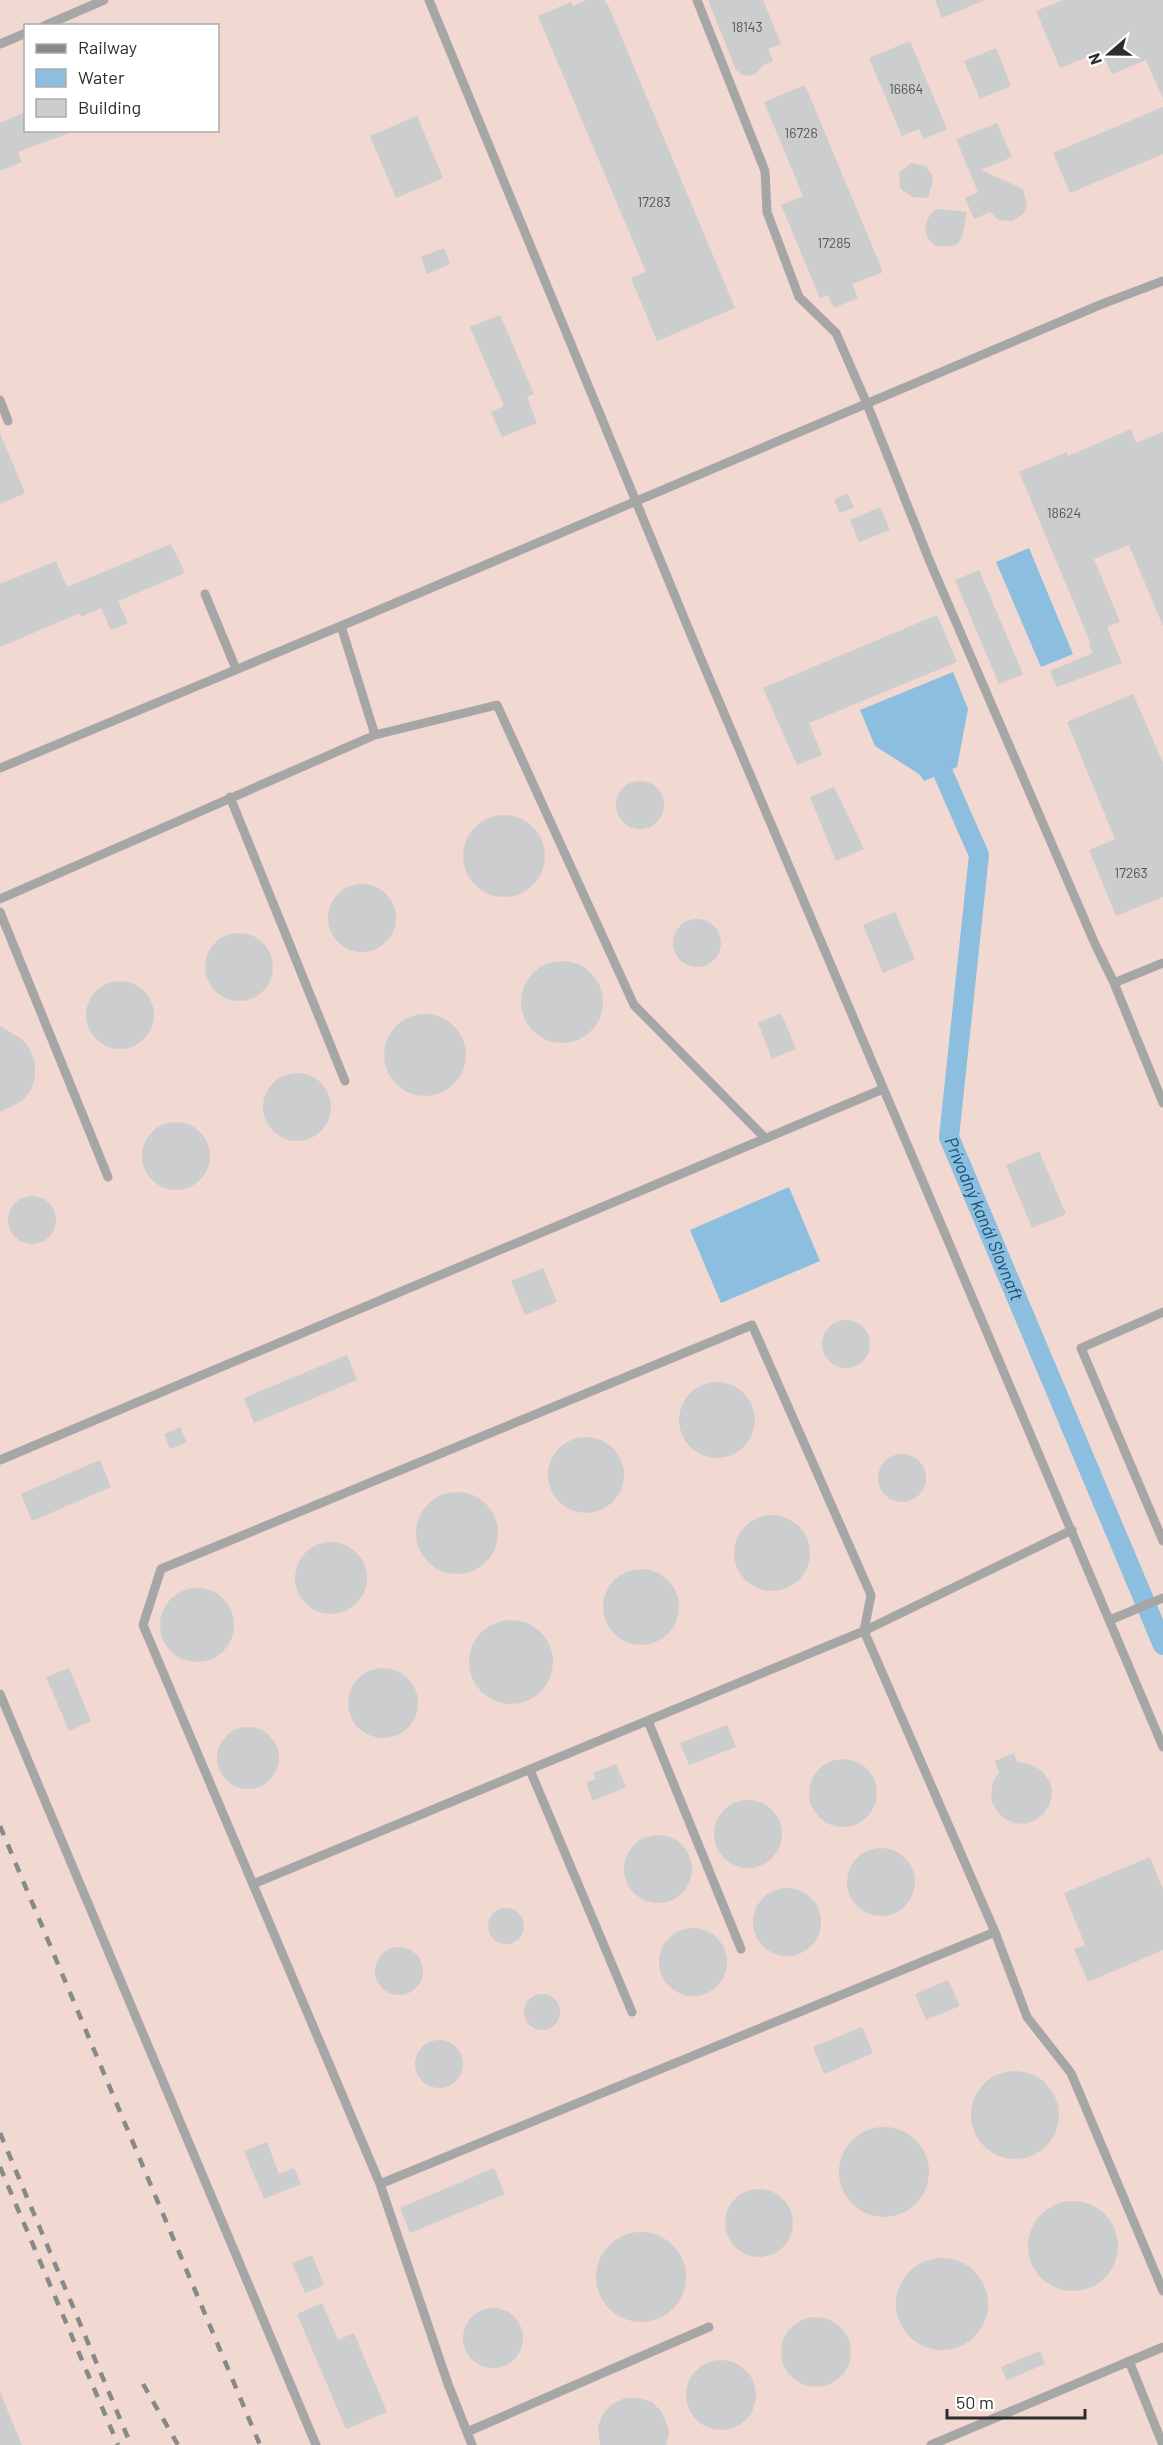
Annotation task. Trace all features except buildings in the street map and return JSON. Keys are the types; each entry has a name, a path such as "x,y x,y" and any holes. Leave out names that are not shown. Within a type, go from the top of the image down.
{"lane":[{"path":"49,24 104,0"},
{"path":"429,0 635,502 1163,1747"},
{"path":"697,0 765,171 767,212 799,297 836,333 930,562 1163,1103"},
{"path":"0,44 24,34"},
{"path":"0,768 1102,304 1163,281"},
{"path":"0,400 8,421"},
{"path":"205,594 236,669"},
{"path":"341,626 375,735"},
{"path":"0,899 375,735 497,705 634,1005 765,1138"},
{"path":"230,797 345,1081"},
{"path":"0,912 108,1177"},
{"path":"1113,983 1163,963"},
{"path":"0,1460 883,1089"},
{"path":"1163,1312 1081,1348 1163,1541"},
{"path":"472,2445 448,2384 380,2184 143,1625 161,1569 752,1325 871,1594 864,1631 995,1932 1028,2017 1071,2073 1163,2290"},
{"path":"253,1884 864,1631 1072,1530"},
{"path":"1110,1620 1163,1598"},
{"path":"0,1694 316,2445"},
{"path":"648,1721 741,1949"},
{"path":"530,1770 632,2012"},
{"path":"380,2184 995,1932"},
{"path":"467,2432 709,2327"},
{"path":"931,2445 1163,2347"},
{"path":"1129,2361 1163,2445"}],"shaded area":[{"path":"0,0 1163,0 1163,2445 0,2445"}],"water":[{"path":"1029,548 1073,654 1041,667 996,562"},
{"path":"953,672 968,709 957,767 924,781 919,774 875,746 860,710"},
{"path":"789,1187 820,1261 721,1303 690,1230"}],"waterway":[{"name":"Prívodný kanál Slovnaft","path":"943,773 979,855 949,1137 1163,1645"}],"railway":[{"path":"0,1826 260,2445"},
{"path":"0,2133 131,2445"},
{"path":"0,2167 118,2445"},
{"path":"143,2384 178,2445"}]}
